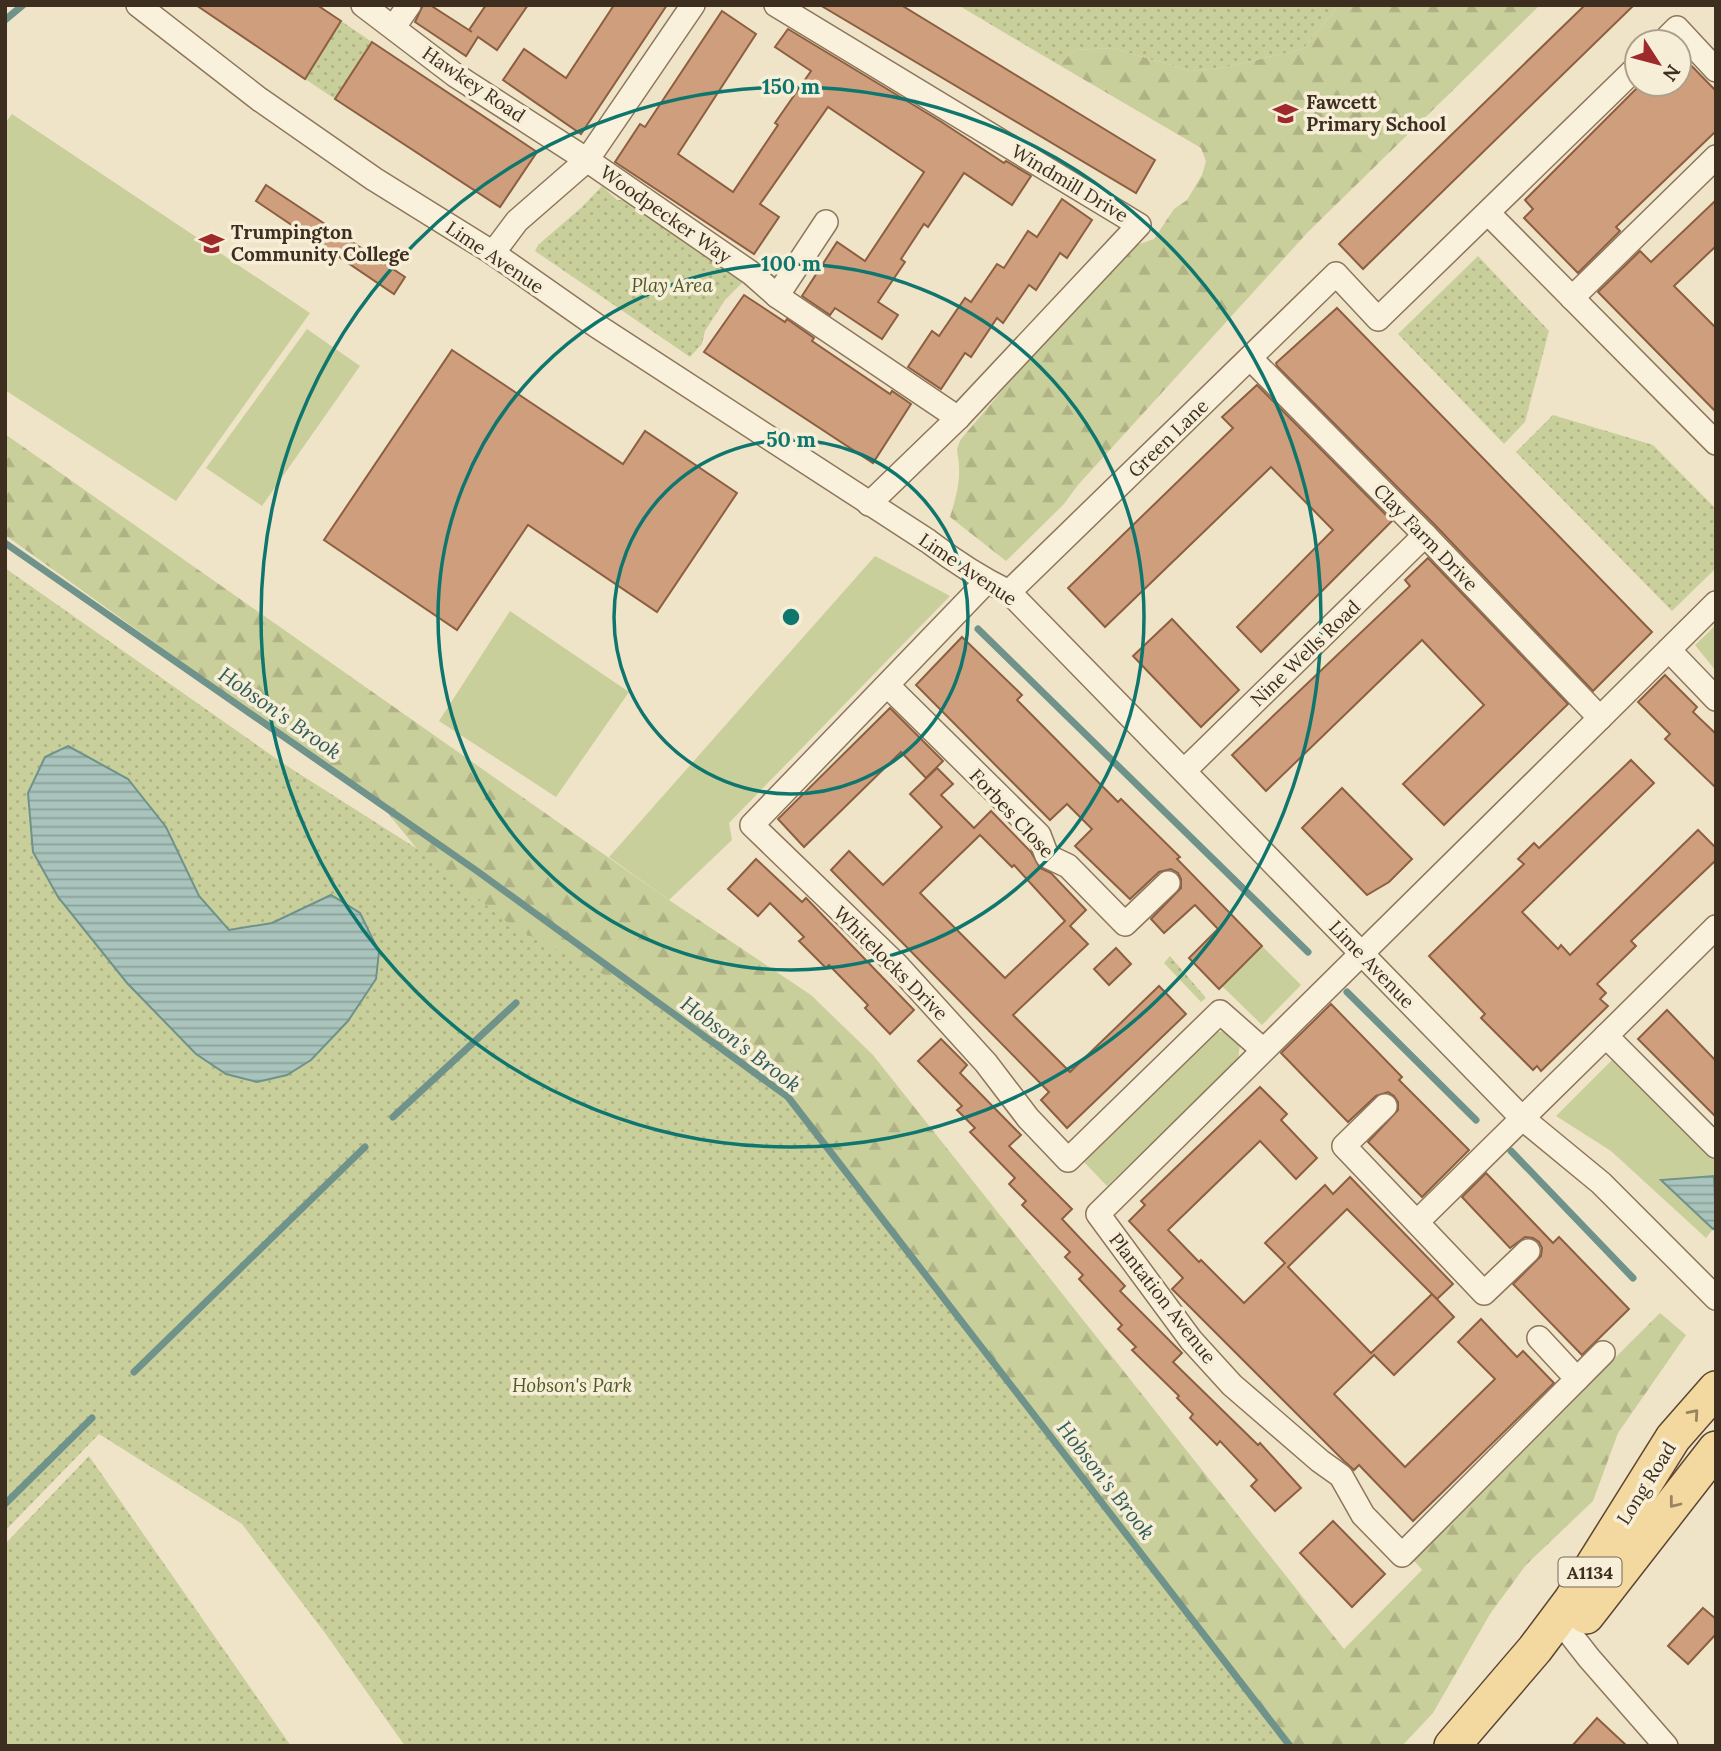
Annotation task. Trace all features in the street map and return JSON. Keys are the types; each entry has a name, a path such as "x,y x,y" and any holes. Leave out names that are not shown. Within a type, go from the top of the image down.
{"main road":[{"name":"Long Road","path":"1452,1746 1535,1649 1571,1601 1673,1438 1716,1389"},
{"name":"Long Road","path":"1468,1746 1571,1635 1716,1449"}],"street":[{"name":"Lime Avenue","path":"138,5 282,115 374,179 493,253 597,326 929,541 986,582 1009,592 1522,1118 1601,1183 1716,1298"},
{"name":"Hawkey Road","path":"363,5 455,75 587,160"},
{"path":"394,27 409,5"},
{"path":"493,253 517,220 587,160 693,5"},
{"name":"Windmill Drive","path":"776,5 1139,225 958,418 869,504"},
{"path":"1693,46 1716,70"},
{"path":"1623,81 1488,213 1715,442"},
{"path":"1572,298 1716,157"},
{"name":"Woodpecker Way","path":"587,160 751,273 777,296 958,418"},
{"name":"Green Lane","path":"1009,592 1336,274 1378,319 1488,213"},
{"path":"777,296 826,222"},
{"name":"Clay Farm Drive","path":"1250,358 1600,718"},
{"name":"Nine Wells Road","path":"1184,771 1425,535"},
{"name":"Whitelocks Drive","path":"986,582 752,825 896,964 986,1063 1028,1118 1068,1160 1220,1012 1263,1050"},
{"path":"1362,953 1716,603"},
{"path":"1669,650 1716,699"},
{"name":"Forbes Close","path":"888,686 1039,835 1047,856 1068,866 1125,924 1168,883"},
{"path":"1417,1222 1716,927"},
{"name":"Plantation Avenue","path":"1362,953 1098,1214 1191,1340 1232,1385 1341,1476 1363,1516 1402,1555 1603,1353"},
{"path":"1605,1036 1716,1146"},
{"path":"1385,1105 1344,1146 1485,1293 1528,1251"},
{"path":"1539,1338 1577,1379"},
{"path":"1571,1635 1666,1746"}],"green space":[{"path":"958,5 1339,5 1303,49 1221,68 1190,71 1113,48 1074,50 1059,65"},
{"path":"1339,5 1540,5 1308,232 1078,485 1064,504 1006,561 950,517 958,486 957,450 961,439 1056,327 1128,248 1154,239 1174,209 1187,200 1202,175 1206,161 1201,148 1059,65 1074,50 1113,48 1190,71 1221,68 1303,49"},
{"path":"341,21 372,42 335,99 305,79"},
{"path":"12,114 310,313 176,501 5,390 5,123"},
{"name":"Play Area","path":"602,186 617,200 632,200 743,276 743,282 725,300 705,331 702,344 690,357 535,251 538,245"},
{"path":"1478,256 1549,331 1525,422 1504,444 1398,334"},
{"path":"307,329 360,366 262,506 206,468"},
{"path":"1553,415 1653,445 1716,509 1716,568 1672,611 1516,452"},
{"path":"5,434 669,900 811,995 873,1055 1344,1649 1422,1570 1413,1559 1660,1313 1686,1335 1618,1433 1593,1501 1526,1565 1490,1614 1433,1713 1402,1746 1264,1746 539,999 382,806 5,535"},
{"path":"875,556 950,596 729,823 732,840 669,900 609,857"},
{"name":"Hobson's Park","path":"5,568 284,764 416,848 512,926 659,1004 788,1097 1280,1733 1268,1746 405,1746 325,1633 242,1524 99,1434 5,1531"},
{"path":"510,611 629,692 556,797 439,721"},
{"path":"1716,625 1716,671 1695,645"},
{"path":"1262,946 1301,985 1262,1025 1222,986"},
{"path":"1170,956 1206,998 1201,1002 1164,963"},
{"path":"1226,1031 1240,1043 1238,1061 1107,1186 1083,1161 1211,1033"},
{"path":"1613,1059 1716,1160 1716,1178 1662,1180 1713,1229 1706,1238 1611,1151 1556,1116"},
{"path":"89,1456 291,1746 5,1746 5,1544"}],"water":[{"path":"68,746 128,779 166,827 199,896 229,930 272,923 331,895 360,913 379,952 376,979 348,1021 311,1060 287,1075 257,1082 226,1074 196,1054 127,983 58,897 33,852 28,793 45,757"},
{"path":"1714,1176 1716,1226 1713,1229 1661,1180"}],"building":[{"path":"196,5 317,5 341,21 305,79"},
{"path":"423,5 430,5 472,32 469,30 486,5 528,5 497,50 478,37 466,56 415,22"},
{"path":"614,5 667,5 581,134 503,80 524,49 566,78"},
{"path":"820,5 901,5 1155,160 1136,193"},
{"path":"1585,5 1634,5 1363,269 1339,244"},
{"path":"722,11 756,34 678,154 733,192 811,71 775,47 788,29 1004,163 1006,161 1031,176 1012,205 964,173 928,227 924,224 901,259 905,262 878,302 898,315 882,339 835,308 830,315 802,296 837,242 865,261 924,172 828,107 760,204 779,217 754,254 615,162 640,124 645,127"},
{"path":"372,42 537,152 500,207 335,99"},
{"path":"1693,67 1716,91 1716,131 1616,227 1620,231 1578,273 1524,218 1533,209 1525,200 1627,98 1693,98"},
{"path":"266,185 405,277 394,294 256,201"},
{"path":"1062,199 1092,220 1067,258 1060,253 1036,290 1029,285 1003,323 997,318 971,357 965,353 941,389 908,367 932,331 939,336 965,298 971,302 997,264 1004,268 1028,231 1037,237"},
{"path":"1716,200 1716,246 1674,286 1716,328 1716,412 1598,292 1640,251 1651,262"},
{"path":"744,295 785,322 787,319 814,338 812,341 890,394 892,391 911,404 873,463 704,352"},
{"path":"1337,308 1652,632 1593,691 1435,525 1277,366 1276,363"},
{"path":"452,350 623,464 645,431 737,493 657,612 528,525 457,630 324,540"},
{"path":"1257,385 1392,521 1261,652 1237,627 1333,530 1271,467 1105,627 1068,588 1233,428 1222,417"},
{"path":"1428,558 1568,704 1444,825 1403,784 1484,705 1422,640 1266,791 1232,755 1410,586 1405,580"},
{"path":"1172,619 1239,690 1201,727 1133,656"},
{"path":"962,637 1022,695 1017,700 1118,802 1121,799 1180,857 1177,859 1262,946 1219,989 1189,958 1218,929 1195,905 1164,933 1151,919 1181,888 1178,873 1171,869 1159,872 1130,899 1075,846 1092,829 1067,804 1050,820 916,685"},
{"path":"1665,675 1697,707 1693,712 1716,734 1716,788 1665,739 1670,734 1638,702"},
{"path":"890,708 943,761 926,778 901,752 804,847 778,819"},
{"path":"1631,760 1654,783 1522,912 1558,949 1561,945 1570,955 1698,830 1716,848 1716,860 1631,941 1636,946 1597,984 1606,993 1600,999 1608,1006 1541,1071 1537,1066 1533,1070 1481,1018 1485,1014 1429,956 1524,864 1518,859 1534,843 1539,848"},
{"path":"937,768 953,784 941,795 974,828 991,811 1031,852 1040,868 1051,873 1086,910 1070,926 1088,944 1013,1015 1070,1072 1159,986 1186,1014 1067,1128 1041,1100 1049,1092 831,870 849,851 883,885 942,827 910,794","holes":["980,835 1012,867 1014,865 1065,921 1005,978 920,893"]},
{"path":"1342,788 1412,859 1389,882 1367,895 1302,828"},
{"path":"756,859 802,902 806,898 914,1010 890,1034 865,1008 868,1005 829,965 826,968 799,941 804,937 770,903 758,916 728,889"},
{"path":"1116,948 1131,964 1109,985 1094,969"},
{"path":"1331,1004 1402,1077 1399,1080 1469,1150 1422,1197 1368,1142 1398,1110 1398,1102 1394,1096 1388,1092 1376,1096 1348,1122 1281,1053"},
{"path":"1667,1010 1716,1061 1716,1117 1638,1039"},
{"path":"941,1039 967,1065 960,1073 1021,1135 1009,1146 1072,1209 1062,1219 1125,1286 1120,1291 1182,1353 1173,1362 1258,1445 1260,1443 1301,1488 1275,1511 1251,1486 1257,1480 1220,1441 1217,1445 1190,1418 1193,1414 1177,1398 1179,1396 1132,1350 1136,1347 1118,1329 1122,1325 1079,1279 1083,1275 1065,1257 1070,1252 1022,1205 1026,1201 1009,1184 1015,1178 970,1132 975,1128 957,1110 962,1106 918,1061"},
{"path":"1260,1087 1287,1114 1281,1120 1317,1158 1296,1179 1260,1141 1168,1230 1199,1262 1201,1260 1244,1303 1285,1263 1265,1243 1325,1185 1333,1194 1350,1177 1453,1284 1437,1299 1432,1294 1454,1317 1394,1375 1374,1355 1334,1394 1405,1467 1495,1379 1458,1342 1481,1319 1517,1357 1523,1351 1554,1383 1413,1521 1359,1465 1354,1470 1344,1461 1172,1289 1183,1278 1129,1221 1145,1205 1141,1201","holes":["1347,1209 1432,1294 1371,1353 1288,1267"]},
{"path":"1486,1173 1553,1243 1559,1237 1629,1309 1582,1355 1513,1284 1541,1256 1542,1248 1539,1242 1525,1237 1510,1248 1462,1197"},
{"path":"1333,1521 1385,1574 1352,1607 1300,1553"},
{"path":"1703,1608 1716,1619 1716,1634 1688,1664 1668,1646"},
{"path":"1597,1718 1627,1746 1572,1746"}],"waterway":[{"path":"5,20 23,5"},
{"name":"Hobson's Brook","path":"5,543 477,871 788,1097 1290,1746"},
{"path":"978,629 1308,952"},
{"path":"1347,992 1476,1120"},
{"path":"393,1117 516,1003"},
{"path":"134,1372 365,1147"},
{"path":"1511,1151 1633,1278"},
{"path":"5,1504 92,1418"}],"place":[{"name":"Fawcett Primary School","path":"1286,113"},
{"name":"Trumpington Community College","path":"211,243"}]}
